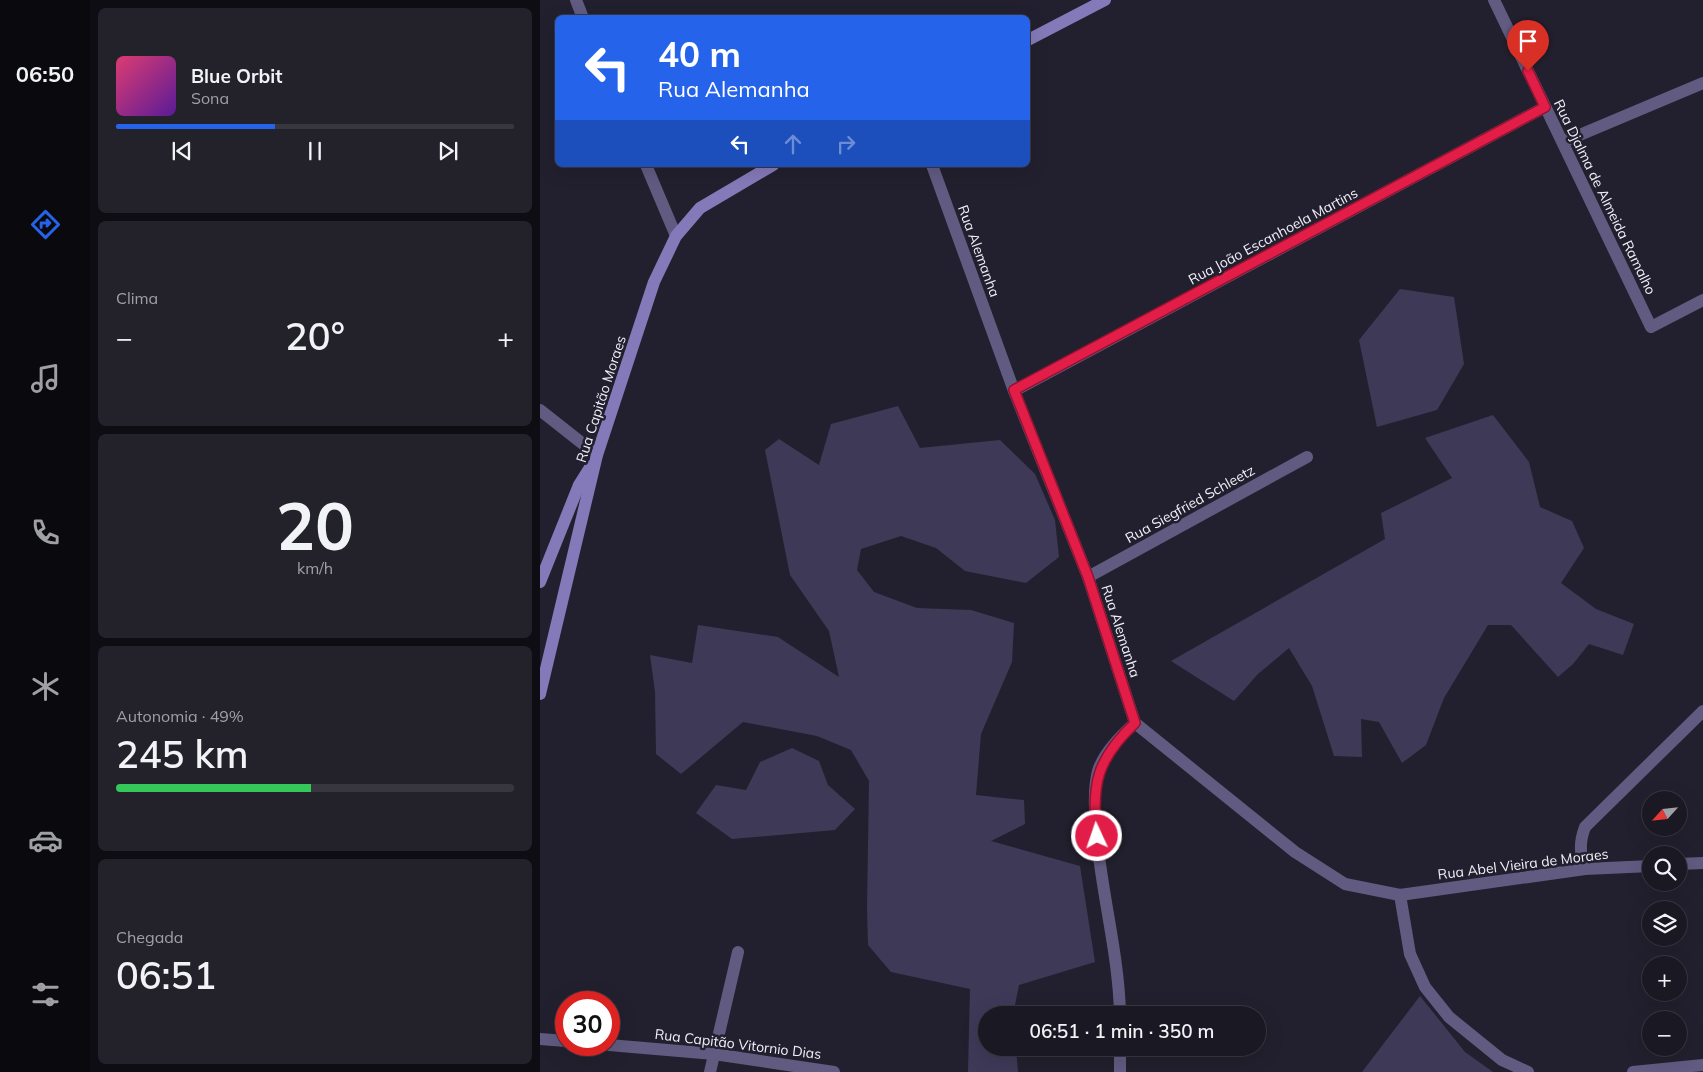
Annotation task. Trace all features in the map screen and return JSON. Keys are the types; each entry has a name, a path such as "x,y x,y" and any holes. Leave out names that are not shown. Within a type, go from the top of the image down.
{"main road":[{"path":"1030,39 1105,0"},
{"name":"Rua Capitão Moraes","path":"540,694 597,455 654,282 676,236 700,208 770,167"},
{"path":"540,582 579,485 597,455"}],"street":[{"path":"576,0 582,15"},
{"name":"Rua Djalma de Almeida Ramalho","path":"1494,0 1651,327 1703,300"},
{"path":"1563,142 1703,83"},
{"name":"Rua João Escanhoela Martins","path":"1014,390 1545,107"},
{"path":"647,167 676,236"},
{"name":"Rua Alemanha","path":"933,167 1014,390 1088,577 1135,723"},
{"path":"540,410 597,455"},
{"name":"Rua Siegfried Schleetz","path":"1088,577 1307,457"},
{"path":"1585,869 1580,853 1580,839 1585,827 1703,711"},
{"path":"1120,1006 1095,818 1098,771 1114,743 1135,723 1295,852 1345,884 1400,895 1410,954 1425,988 1449,1017 1502,1060 1528,1072"},
{"path":"1687,864 1703,863"},
{"name":"Rua Abel Vieira de Moraes","path":"1400,895 1585,869 1642,866"},
{"path":"710,1072 738,952"},
{"path":"540,1039 555,1040"},
{"name":"Rua Capitão Vitornio Dias","path":"620,1046 714,1054 834,1072"},
{"path":"1120,1056 1120,1072"},
{"path":"1633,1072 1703,1065"}],"shaded area":[{"path":"1400,289 1454,297 1464,364 1437,410 1377,427 1359,340"},
{"path":"898,406 920,448 1000,440 1035,474 1055,520 1059,557 1026,583 965,571 936,548 901,536 861,549 857,570 874,592 917,608 971,610 1014,623 1012,662 981,734 976,795 1024,800 1025,824 991,841 1080,866 1095,962 1019,985 1015,1006 978,1006 978,1056 1017,1056 1018,1072 968,1072 970,989 891,972 868,945 869,781 851,750 817,736 743,722 681,774 656,754 655,692 650,655 692,663 698,625 778,637 839,677 829,631 790,575 765,450 779,439 819,465 831,424"},
{"path":"1493,415 1529,462 1540,507 1572,521 1584,548 1561,583 1596,609 1634,624 1623,655 1589,644 1573,664 1558,677 1511,625 1488,625 1444,698 1426,745 1402,763 1379,722 1361,719 1362,757 1334,756 1312,686 1289,648 1258,674 1234,701 1171,661 1385,539 1381,513 1452,478 1425,438"},
{"path":"792,748 819,761 828,785 855,809 835,830 732,839 696,813 716,785 746,790 760,762"},
{"path":"1420,996 1465,1052 1493,1072 1362,1072"}],"route":[{"path":"1097,836 1095,818 1098,771 1114,743 1135,723 1088,577 1014,390 1545,107 1528,71"}]}
